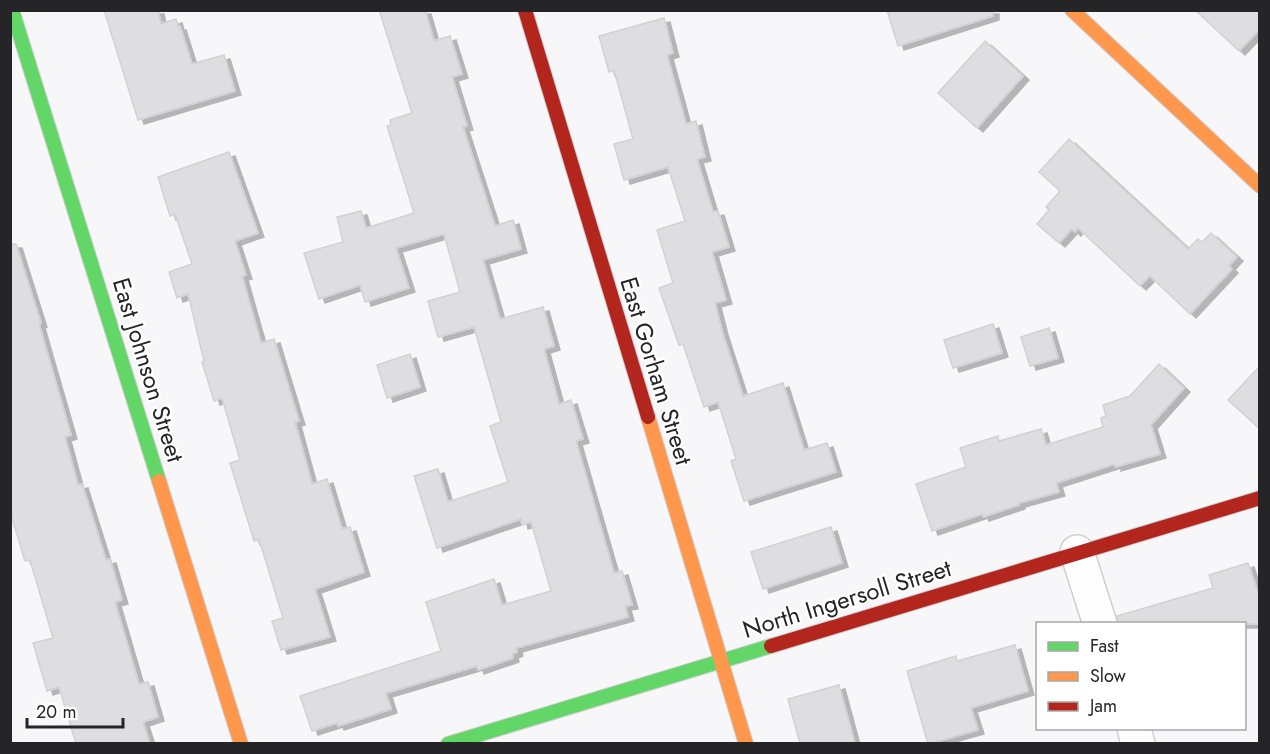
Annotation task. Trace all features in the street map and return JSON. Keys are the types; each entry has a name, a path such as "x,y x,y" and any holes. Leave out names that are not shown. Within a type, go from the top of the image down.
{"main road":[{"name":"East Johnson Street","path":"12,10 241,744"},
{"name":"East Gorham Street","path":"525,10 746,744"},
{"path":"1072,10 1260,186"},
{"name":"North Ingersoll Street","path":"448,744 1260,498"}],"street":[{"path":"1077,552 1099,622"}],"building":[{"path":"104,10 158,10 161,24 176,19 192,64 224,55 235,91 138,120"},
{"path":"379,10 425,10 434,41 450,36 462,74 452,77 467,126 463,127 495,226 513,220 521,249 483,260 500,319 543,307 554,346 544,349 559,404 571,400 583,439 576,441 614,573 622,571 632,605 625,606 628,617 516,648 517,652 512,654 513,658 478,670 477,666 386,693 391,709 338,726 337,723 312,731 300,696 441,651 426,602 494,579 502,605 551,591 531,522 522,525 521,519 437,548 414,476 438,469 448,502 508,482 490,426 501,422 474,327 438,337 428,301 460,292 444,234 396,248 409,288 365,302 360,285 319,299 304,253 343,242 337,217 361,211 366,228 414,213 387,126 391,125 390,120 412,113"},
{"path":"887,10 993,10 993,16 898,46"},
{"path":"1195,10 1260,10 1260,29 1239,51"},
{"path":"664,18 673,53 667,55 686,124 696,121 705,157 697,159 713,212 718,211 729,247 712,252 726,300 715,303 743,396 783,383 804,450 827,443 836,472 744,501 731,461 736,459 718,402 704,407 683,344 679,345 659,288 673,283 657,230 685,221 668,167 624,180 614,144 633,139 614,70 609,72 599,36"},
{"path":"985,41 1023,76 977,128 938,93"},
{"path":"1069,139 1188,249 1198,239 1202,242 1211,233 1237,257 1229,266 1232,269 1190,314 1150,276 1140,286 1078,228 1075,232 1072,229 1059,243 1037,224 1049,210 1046,207 1060,191 1039,172"},
{"path":"229,152 258,233 235,241 246,275 242,276 261,343 274,339 299,421 295,422 312,484 327,479 342,529 350,527 364,572 315,589 330,637 281,650 272,621 283,618 259,539 254,541 230,463 240,460 222,398 214,401 202,362 204,361 188,294 177,298 169,272 192,264 175,214 170,216 158,177"},
{"path":"10,244 16,244 41,323 39,324 71,435 65,437 78,485 82,484 106,560 110,559 122,600 115,602 139,684 148,682 158,717 143,722 150,744 76,744 59,687 47,691 33,643 53,638 30,560 25,561 10,512"},
{"path":"993,324 1002,353 953,368 944,340"},
{"path":"1049,328 1058,358 1030,366 1021,337"},
{"path":"410,354 420,387 387,398 377,365"},
{"path":"1159,364 1184,388 1151,425 1160,454 1115,467 1115,464 1056,483 1059,492 932,531 916,484 966,467 960,448 998,436 999,441 1041,429 1046,445 1103,427 1101,418 1106,416 1103,405 1130,396"},
{"path":"1260,366 1260,429 1228,400"},
{"path":"831,527 842,563 763,589 751,552"},
{"path":"1248,563 1260,599 1260,624 1246,624 1246,622 1118,622 1117,616 1213,588 1209,575"},
{"path":"1015,645 1028,691 971,708 978,730 928,744 907,671 956,656 957,661"},
{"path":"839,685 855,744 800,744 788,699"}],"traffic: fast":[{"path":"12,10 159,481"},
{"path":"448,744 771,646"}],"traffic: slow":[{"path":"1072,10 1260,186"},
{"path":"648,417 746,744"},
{"path":"159,481 241,744"}],"traffic: jam":[{"path":"525,10 648,417"},
{"path":"771,646 1260,498"}]}
